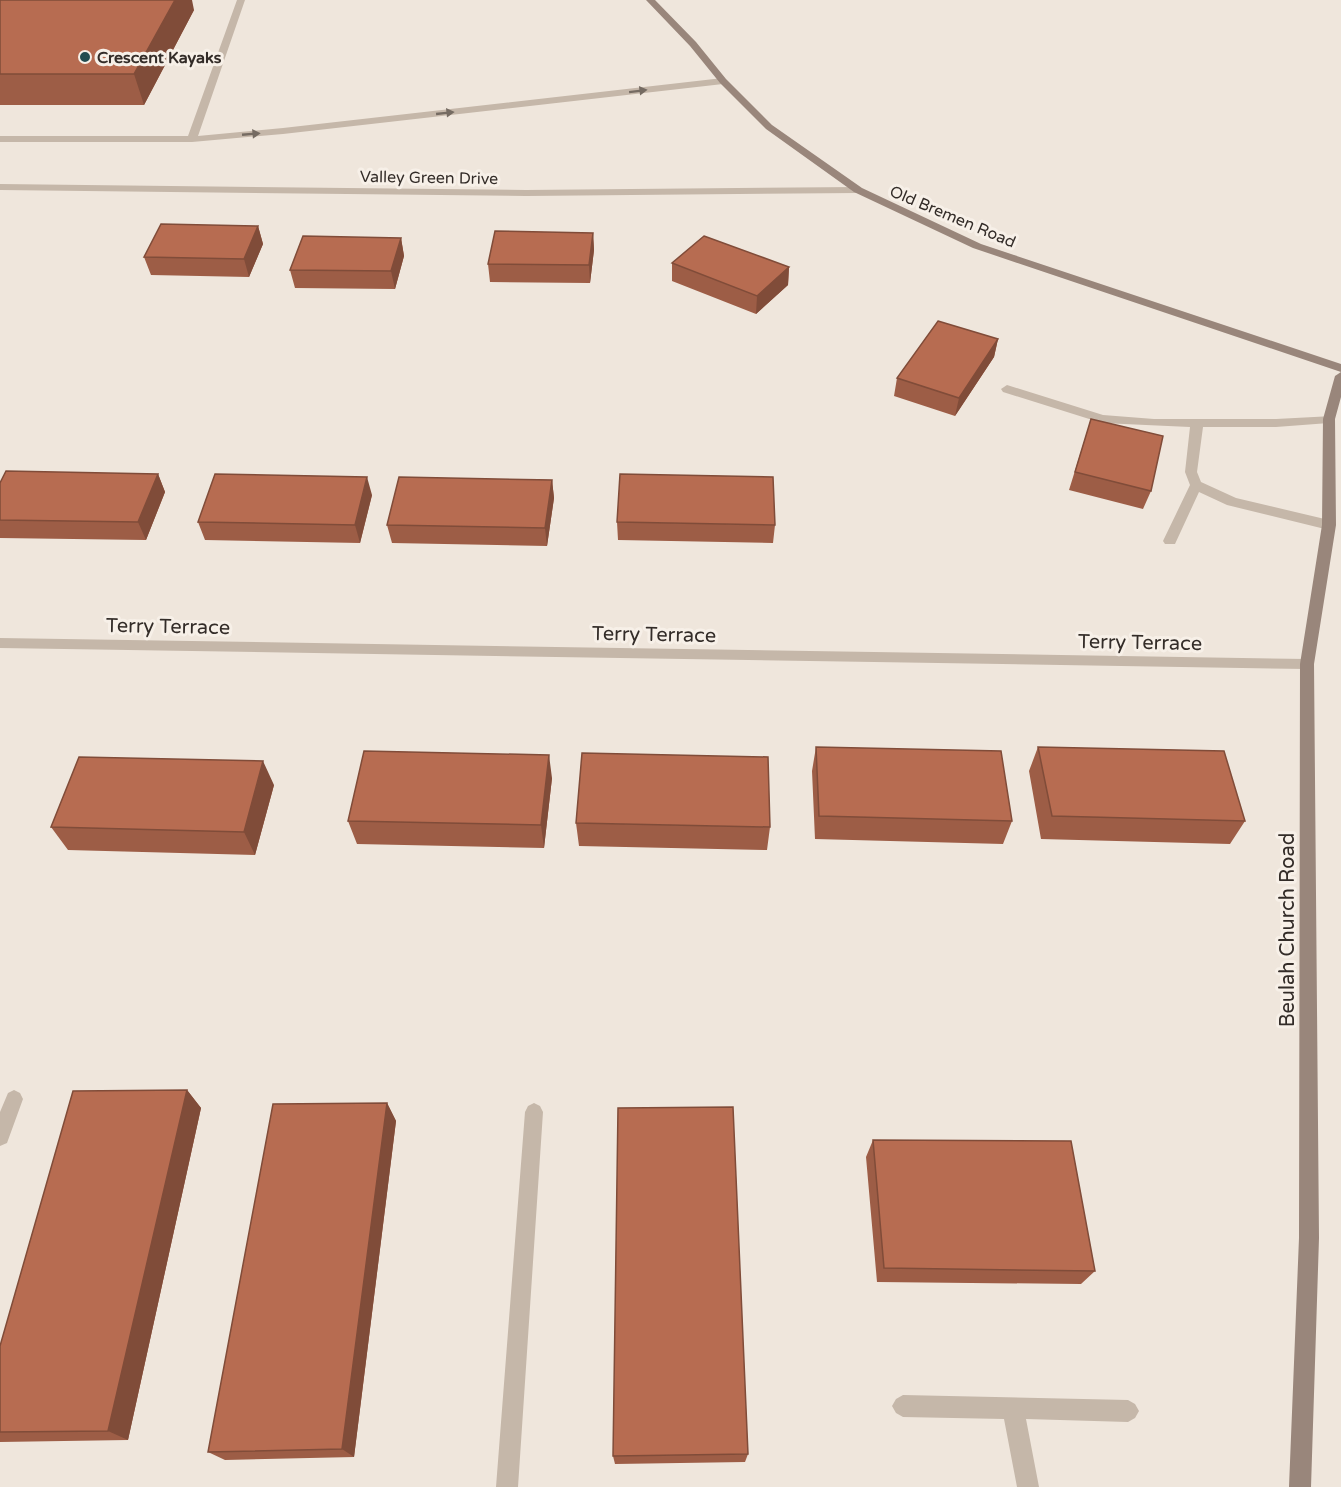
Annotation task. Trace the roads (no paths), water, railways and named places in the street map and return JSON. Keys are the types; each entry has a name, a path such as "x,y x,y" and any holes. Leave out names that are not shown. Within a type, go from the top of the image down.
{"street":[{"path":"192,139 241,0"},
{"name":"Old Bremen Road","path":"650,0 693,44 723,81 769,127 858,190 977,246 1341,368"},
{"path":"0,139 192,139 283,131 723,81"},
{"name":"Valley Green Drive","path":"0,187 525,193 858,190"},
{"name":"Beulah Church Road","path":"1300,1487 1309,1238 1307,664 1329,525 1329,419 1341,376"},
{"path":"1007,389 1102,419 1154,423 1276,423 1329,419"},
{"path":"1197,423 1191,472 1196,485 1232,502 1329,525"},
{"path":"1170,541 1196,485"},
{"name":"Terry Terrace","path":"0,643 1307,664"},
{"path":"0,1137 14,1099"},
{"path":"507,1487 534,1112"},
{"path":"903,1406 1128,1411"},
{"path":"1013,1408 1028,1487"}],"place":[{"name":"Crescent Kayaks","path":"85,57"}]}
